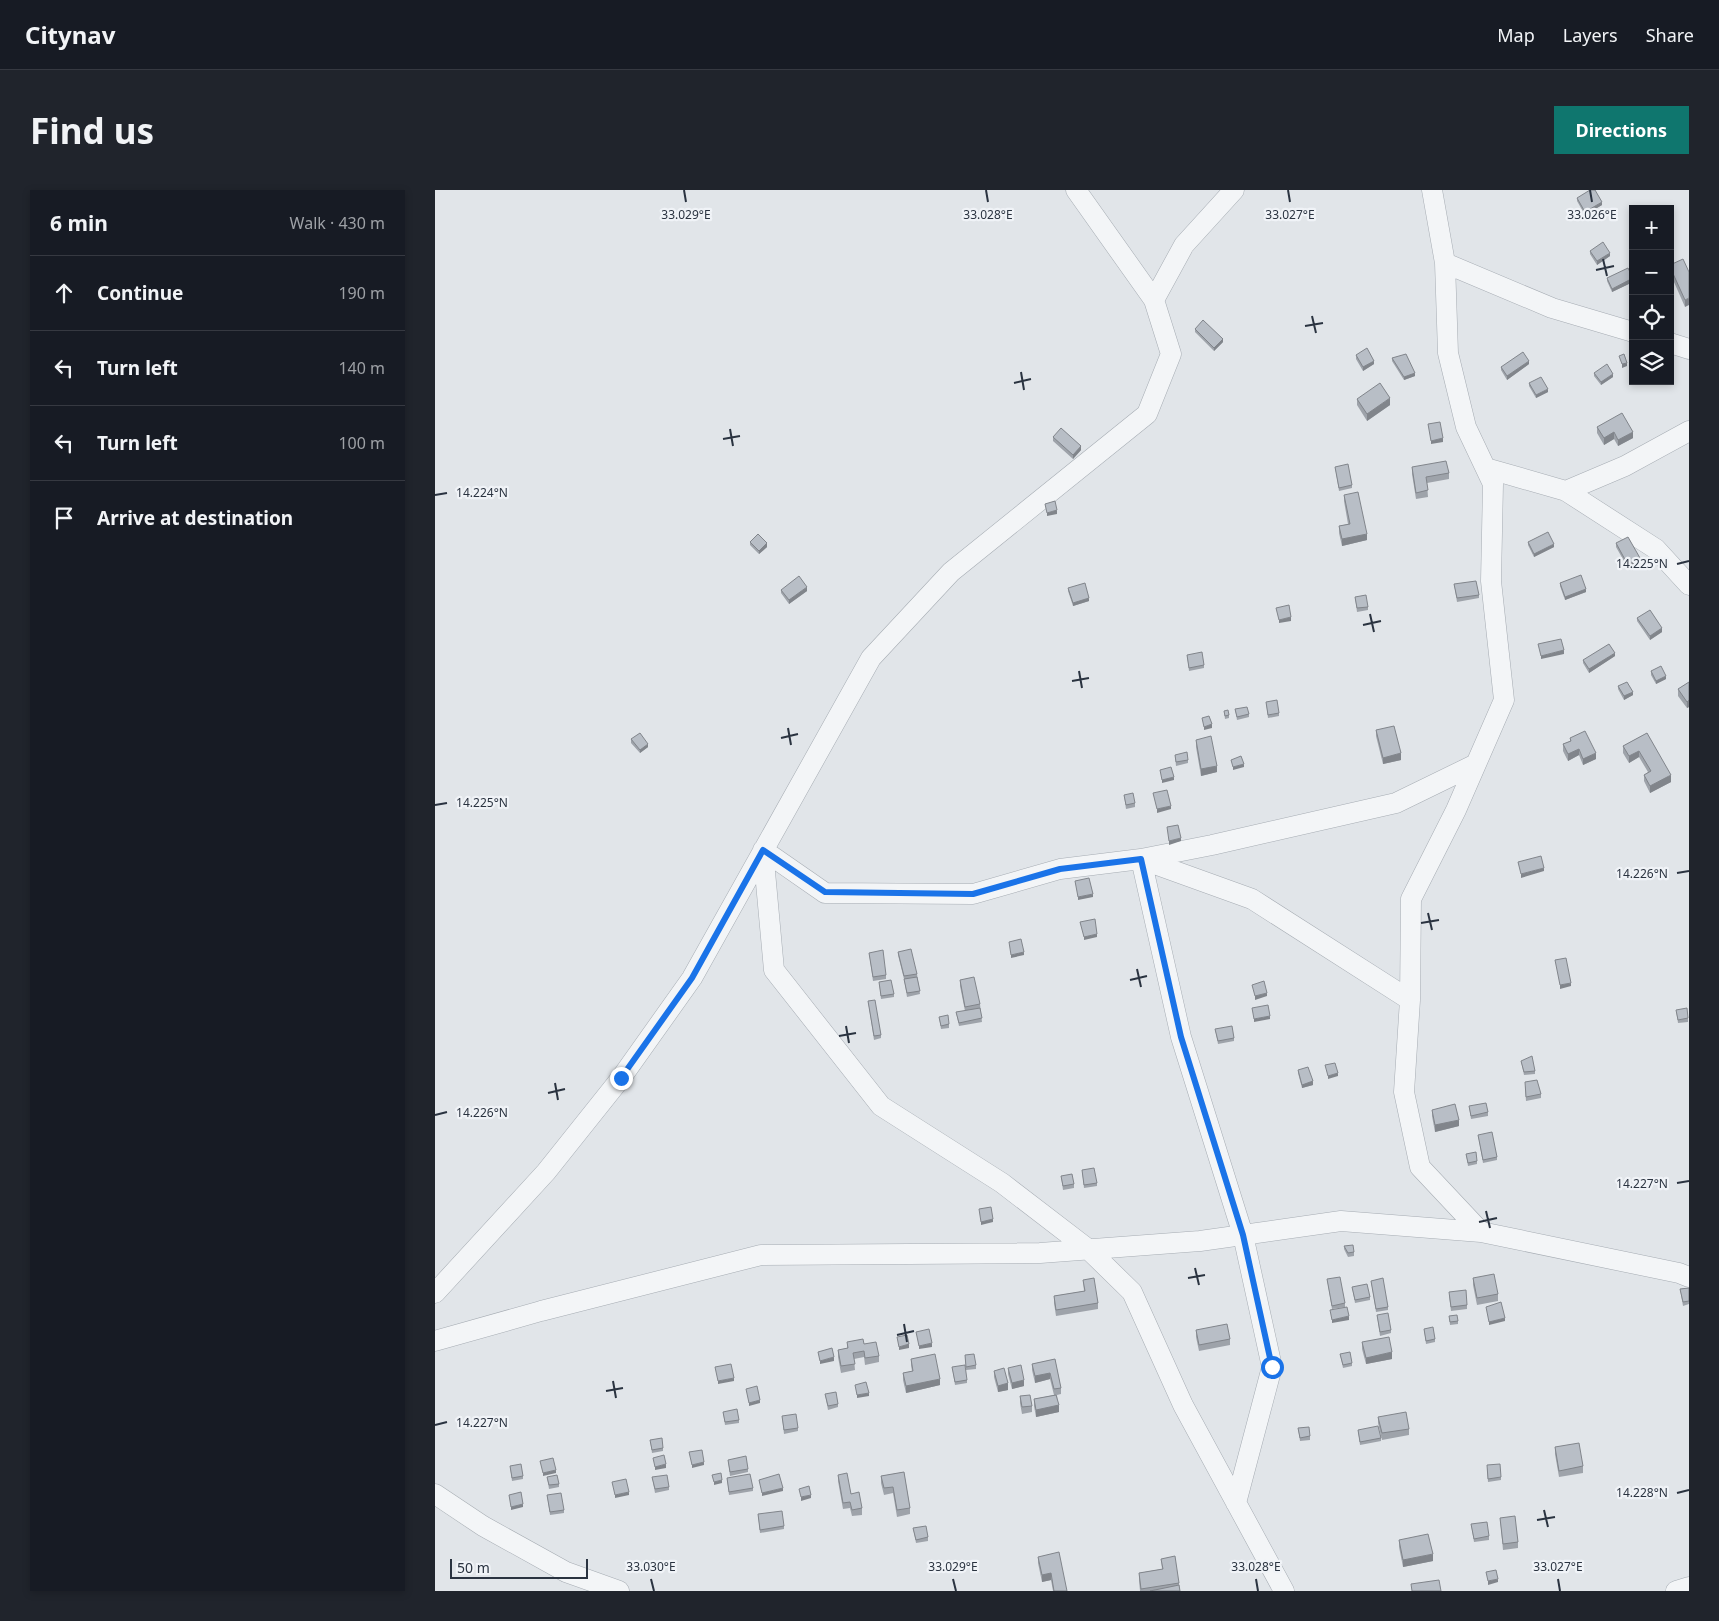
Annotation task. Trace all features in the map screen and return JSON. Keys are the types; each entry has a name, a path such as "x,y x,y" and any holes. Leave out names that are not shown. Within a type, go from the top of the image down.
{"street":[{"path":"435,1293 546,1172 621,1078 692,978 871,658 951,572 1147,414 1171,354 1154,300 1077,190"},
{"path":"1154,300 1184,245 1234,190"},
{"path":"1433,190 1445,263 1448,353 1467,427 1493,484 1491,581 1504,700 1456,810 1411,899 1411,1000 1405,1092 1420,1167 1481,1232"},
{"path":"1445,263 1552,308 1629,331"},
{"path":"1674,344 1689,349"},
{"path":"1566,491 1625,466 1689,431"},
{"path":"1486,468 1566,491 1656,550 1689,585"},
{"path":"763,850 825,892 973,894 1060,869 1141,859 1212,845 1396,803 1476,764"},
{"path":"763,850 774,970 881,1106 1002,1183 1088,1249 1133,1292 1183,1405 1285,1591"},
{"path":"1141,859 1252,899 1411,1000"},
{"path":"1141,859 1181,1037 1243,1235 1272,1367 1236,1503"},
{"path":"435,1341 541,1311 761,1255 1040,1253 1201,1241 1341,1222 1481,1232 1679,1273 1689,1277"},
{"path":"435,1494 483,1526 566,1572 619,1591"},
{"path":"1676,1591 1689,1587"}],"building":[{"path":"1590,190 1595,190 1602,202 1585,212 1577,198"},
{"path":"1603,242 1610,253 1597,261 1590,251"},
{"path":"1683,259 1689,272 1689,298 1685,300 1674,276 1674,263"},
{"path":"1628,268 1629,270 1629,280 1612,289 1607,278"},
{"path":"1203,320 1223,339 1214,348 1195,329"},
{"path":"1367,348 1374,361 1363,367 1356,355"},
{"path":"1523,352 1529,361 1507,376 1501,367"},
{"path":"1406,354 1415,373 1404,377 1392,358"},
{"path":"1624,354 1627,363 1622,364 1619,356"},
{"path":"1607,364 1613,374 1601,382 1594,373"},
{"path":"1541,377 1548,389 1536,395 1529,383"},
{"path":"1380,383 1390,398 1367,414 1357,399"},
{"path":"1622,413 1633,432 1618,440 1614,432 1604,438 1597,427"},
{"path":"1440,422 1443,438 1431,441 1428,424"},
{"path":"1061,428 1081,446 1073,455 1053,437"},
{"path":"1446,461 1449,473 1426,477 1428,490 1416,493 1412,467"},
{"path":"1348,464 1352,485 1339,488 1335,467"},
{"path":"1358,492 1367,534 1342,539 1339,526 1350,524 1344,495"},
{"path":"1055,501 1057,510 1047,513 1045,504"},
{"path":"1548,532 1554,544 1534,554 1528,542"},
{"path":"758,534 767,543 759,551 750,542"},
{"path":"1628,537 1640,558 1628,565 1616,543"},
{"path":"1581,575 1586,589 1565,597 1560,583"},
{"path":"799,576 807,587 789,600 781,590"},
{"path":"1476,581 1479,595 1457,598 1454,584"},
{"path":"1085,583 1089,598 1073,603 1068,588"},
{"path":"1366,595 1368,607 1357,608 1355,597"},
{"path":"1289,605 1291,617 1279,620 1276,608"},
{"path":"1650,610 1662,628 1650,636 1637,618"},
{"path":"1561,639 1564,650 1541,656 1538,644"},
{"path":"1609,644 1615,653 1589,669 1583,660"},
{"path":"1202,652 1204,665 1189,668 1187,655"},
{"path":"1661,666 1666,676 1656,681 1651,671"},
{"path":"1627,682 1633,692 1624,696 1618,686"},
{"path":"1689,682 1689,700 1687,702 1678,689"},
{"path":"1277,700 1279,713 1268,715 1266,702"},
{"path":"1247,707 1249,714 1237,717 1235,709"},
{"path":"1228,710 1229,715 1225,716 1224,711"},
{"path":"1209,716 1212,724 1204,727 1202,718"},
{"path":"1394,726 1401,753 1383,758 1376,730"},
{"path":"1585,731 1596,753 1583,759 1579,749 1568,754 1563,744 1571,741 1570,738"},
{"path":"640,733 648,744 640,750 631,739"},
{"path":"1647,733 1671,775 1650,786 1644,775 1651,771 1639,751 1629,756 1623,746"},
{"path":"1211,736 1217,766 1201,769 1196,740"},
{"path":"1187,752 1188,760 1176,762 1175,755"},
{"path":"1241,756 1244,764 1233,767 1231,760"},
{"path":"1171,767 1174,777 1162,780 1160,770"},
{"path":"1167,790 1171,806 1157,809 1153,793"},
{"path":"1133,793 1135,803 1126,805 1124,795"},
{"path":"1178,825 1181,838 1169,841 1167,827"},
{"path":"1541,856 1544,868 1521,874 1518,862"},
{"path":"1089,878 1093,894 1078,897 1075,881"},
{"path":"1095,919 1097,934 1084,937 1080,922"},
{"path":"1021,939 1024,952 1011,955 1009,942"},
{"path":"911,949 917,974 904,976 898,952"},
{"path":"883,950 886,975 873,977 869,953"},
{"path":"1566,958 1571,983 1560,985 1555,960"},
{"path":"917,977 920,991 907,993 904,979"},
{"path":"974,977 980,1004 965,1007 960,980"},
{"path":"891,980 894,994 881,996 879,982"},
{"path":"1264,981 1267,993 1255,996 1252,985"},
{"path":"875,1000 881,1035 874,1036 868,1001"},
{"path":"1268,1005 1270,1016 1254,1019 1252,1008"},
{"path":"980,1008 982,1018 959,1023 956,1012"},
{"path":"1687,1008 1688,1018 1678,1020 1676,1010"},
{"path":"948,1015 949,1024 941,1026 939,1017"},
{"path":"1232,1026 1234,1038 1218,1041 1215,1029"},
{"path":"1532,1056 1535,1071 1524,1072 1521,1061"},
{"path":"1335,1063 1338,1073 1328,1076 1325,1065"},
{"path":"1308,1067 1313,1081 1302,1085 1298,1070"},
{"path":"1537,1080 1541,1094 1526,1097 1525,1082"},
{"path":"1486,1103 1488,1112 1471,1116 1469,1106"},
{"path":"1455,1104 1459,1120 1435,1125 1432,1110"},
{"path":"1492,1132 1497,1157 1483,1160 1478,1135"},
{"path":"1476,1152 1477,1161 1468,1163 1466,1154"},
{"path":"1094,1168 1097,1183 1084,1185 1082,1170"},
{"path":"1072,1174 1074,1184 1063,1186 1061,1176"},
{"path":"991,1207 993,1219 981,1222 979,1209"},
{"path":"1353,1245 1354,1252 1348,1253 1344,1246"},
{"path":"1494,1274 1498,1294 1477,1298 1473,1278"},
{"path":"1340,1277 1345,1303 1332,1306 1327,1279"},
{"path":"1094,1278 1098,1303 1056,1310 1054,1296 1085,1291 1083,1280"},
{"path":"1383,1278 1388,1307 1376,1309 1371,1281"},
{"path":"1367,1284 1370,1297 1355,1300 1352,1287"},
{"path":"1689,1288 1689,1301 1683,1302 1680,1289"},
{"path":"1466,1290 1467,1305 1451,1307 1449,1292"},
{"path":"1501,1302 1505,1318 1489,1322 1486,1307"},
{"path":"1347,1307 1349,1316 1332,1320 1330,1310"},
{"path":"1388,1313 1391,1330 1380,1332 1377,1315"},
{"path":"1457,1315 1458,1321 1450,1322 1449,1316"},
{"path":"1227,1324 1230,1339 1199,1345 1196,1330"},
{"path":"1433,1327 1435,1339 1426,1341 1424,1329"},
{"path":"929,1329 932,1343 919,1346 916,1332"},
{"path":"907,1335 909,1344 899,1347 897,1337"},
{"path":"1389,1337 1392,1352 1366,1358 1362,1342"},
{"path":"863,1339 864,1344 876,1342 879,1356 865,1358 864,1351 853,1353 855,1364 841,1366 838,1350 848,1348 847,1342"},
{"path":"832,1348 834,1357 820,1361 818,1352"},
{"path":"1350,1352 1352,1363 1343,1365 1340,1354"},
{"path":"935,1354 940,1379 906,1386 903,1373 913,1371 911,1359"},
{"path":"974,1354 976,1365 966,1367 965,1355"},
{"path":"1055,1359 1061,1388 1054,1389 1050,1373 1035,1376 1032,1364"},
{"path":"731,1364 734,1378 718,1381 715,1367"},
{"path":"965,1365 967,1380 955,1382 952,1367"},
{"path":"1021,1365 1024,1380 1012,1383 1008,1368"},
{"path":"1004,1368 1008,1383 998,1386 994,1371"},
{"path":"866,1382 869,1393 857,1395 855,1385"},
{"path":"757,1386 760,1400 749,1403 746,1389"},
{"path":"836,1392 838,1404 828,1406 825,1394"},
{"path":"1030,1395 1032,1406 1022,1407 1020,1396"},
{"path":"1056,1395 1059,1405 1036,1410 1034,1399"},
{"path":"737,1409 739,1420 725,1422 723,1412"},
{"path":"1406,1412 1409,1429 1382,1433 1378,1417"},
{"path":"796,1414 798,1428 784,1430 782,1416"},
{"path":"1378,1426 1381,1438 1360,1442 1358,1430"},
{"path":"1309,1427 1310,1436 1300,1438 1298,1428"},
{"path":"662,1438 663,1448 652,1450 650,1440"},
{"path":"1579,1443 1583,1466 1559,1471 1555,1447"},
{"path":"702,1450 704,1462 692,1465 689,1452"},
{"path":"664,1455 666,1464 655,1467 653,1458"},
{"path":"746,1456 748,1469 730,1472 728,1460"},
{"path":"553,1458 556,1470 543,1473 540,1461"},
{"path":"521,1464 523,1476 512,1478 510,1466"},
{"path":"1500,1464 1501,1477 1488,1479 1487,1465"},
{"path":"904,1472 910,1508 897,1510 893,1487 884,1488 881,1476"},
{"path":"721,1473 722,1480 714,1482 712,1475"},
{"path":"847,1473 851,1494 859,1492 862,1508 852,1510 850,1502 843,1503 838,1475"},
{"path":"750,1474 753,1488 729,1492 727,1478"},
{"path":"779,1474 783,1488 762,1493 759,1480"},
{"path":"557,1475 559,1484 549,1485 547,1477"},
{"path":"667,1475 669,1487 655,1489 652,1477"},
{"path":"626,1479 629,1492 615,1495 612,1482"},
{"path":"809,1486 811,1495 801,1497 799,1489"},
{"path":"521,1492 523,1504 511,1507 509,1495"},
{"path":"561,1493 564,1510 550,1512 547,1495"},
{"path":"782,1511 784,1526 760,1530 758,1514"},
{"path":"1515,1516 1518,1542 1503,1544 1500,1518"},
{"path":"1487,1522 1489,1536 1474,1539 1471,1524"},
{"path":"926,1526 928,1537 916,1540 913,1528"},
{"path":"1428,1534 1433,1554 1403,1560 1399,1540"},
{"path":"1059,1552 1067,1591 1054,1591 1051,1573 1042,1575 1038,1557"},
{"path":"1175,1556 1179,1583 1141,1589 1139,1573 1163,1569 1161,1559"},
{"path":"1496,1570 1498,1579 1488,1581 1486,1572"},
{"path":"1439,1580 1441,1591 1412,1591 1411,1584"},
{"path":"1179,1585 1180,1591 1150,1591"}],"route":[{"path":"621,1078 692,978 763,850 825,892 973,894 1060,869 1141,859 1181,1037 1243,1235 1272,1367"}]}
